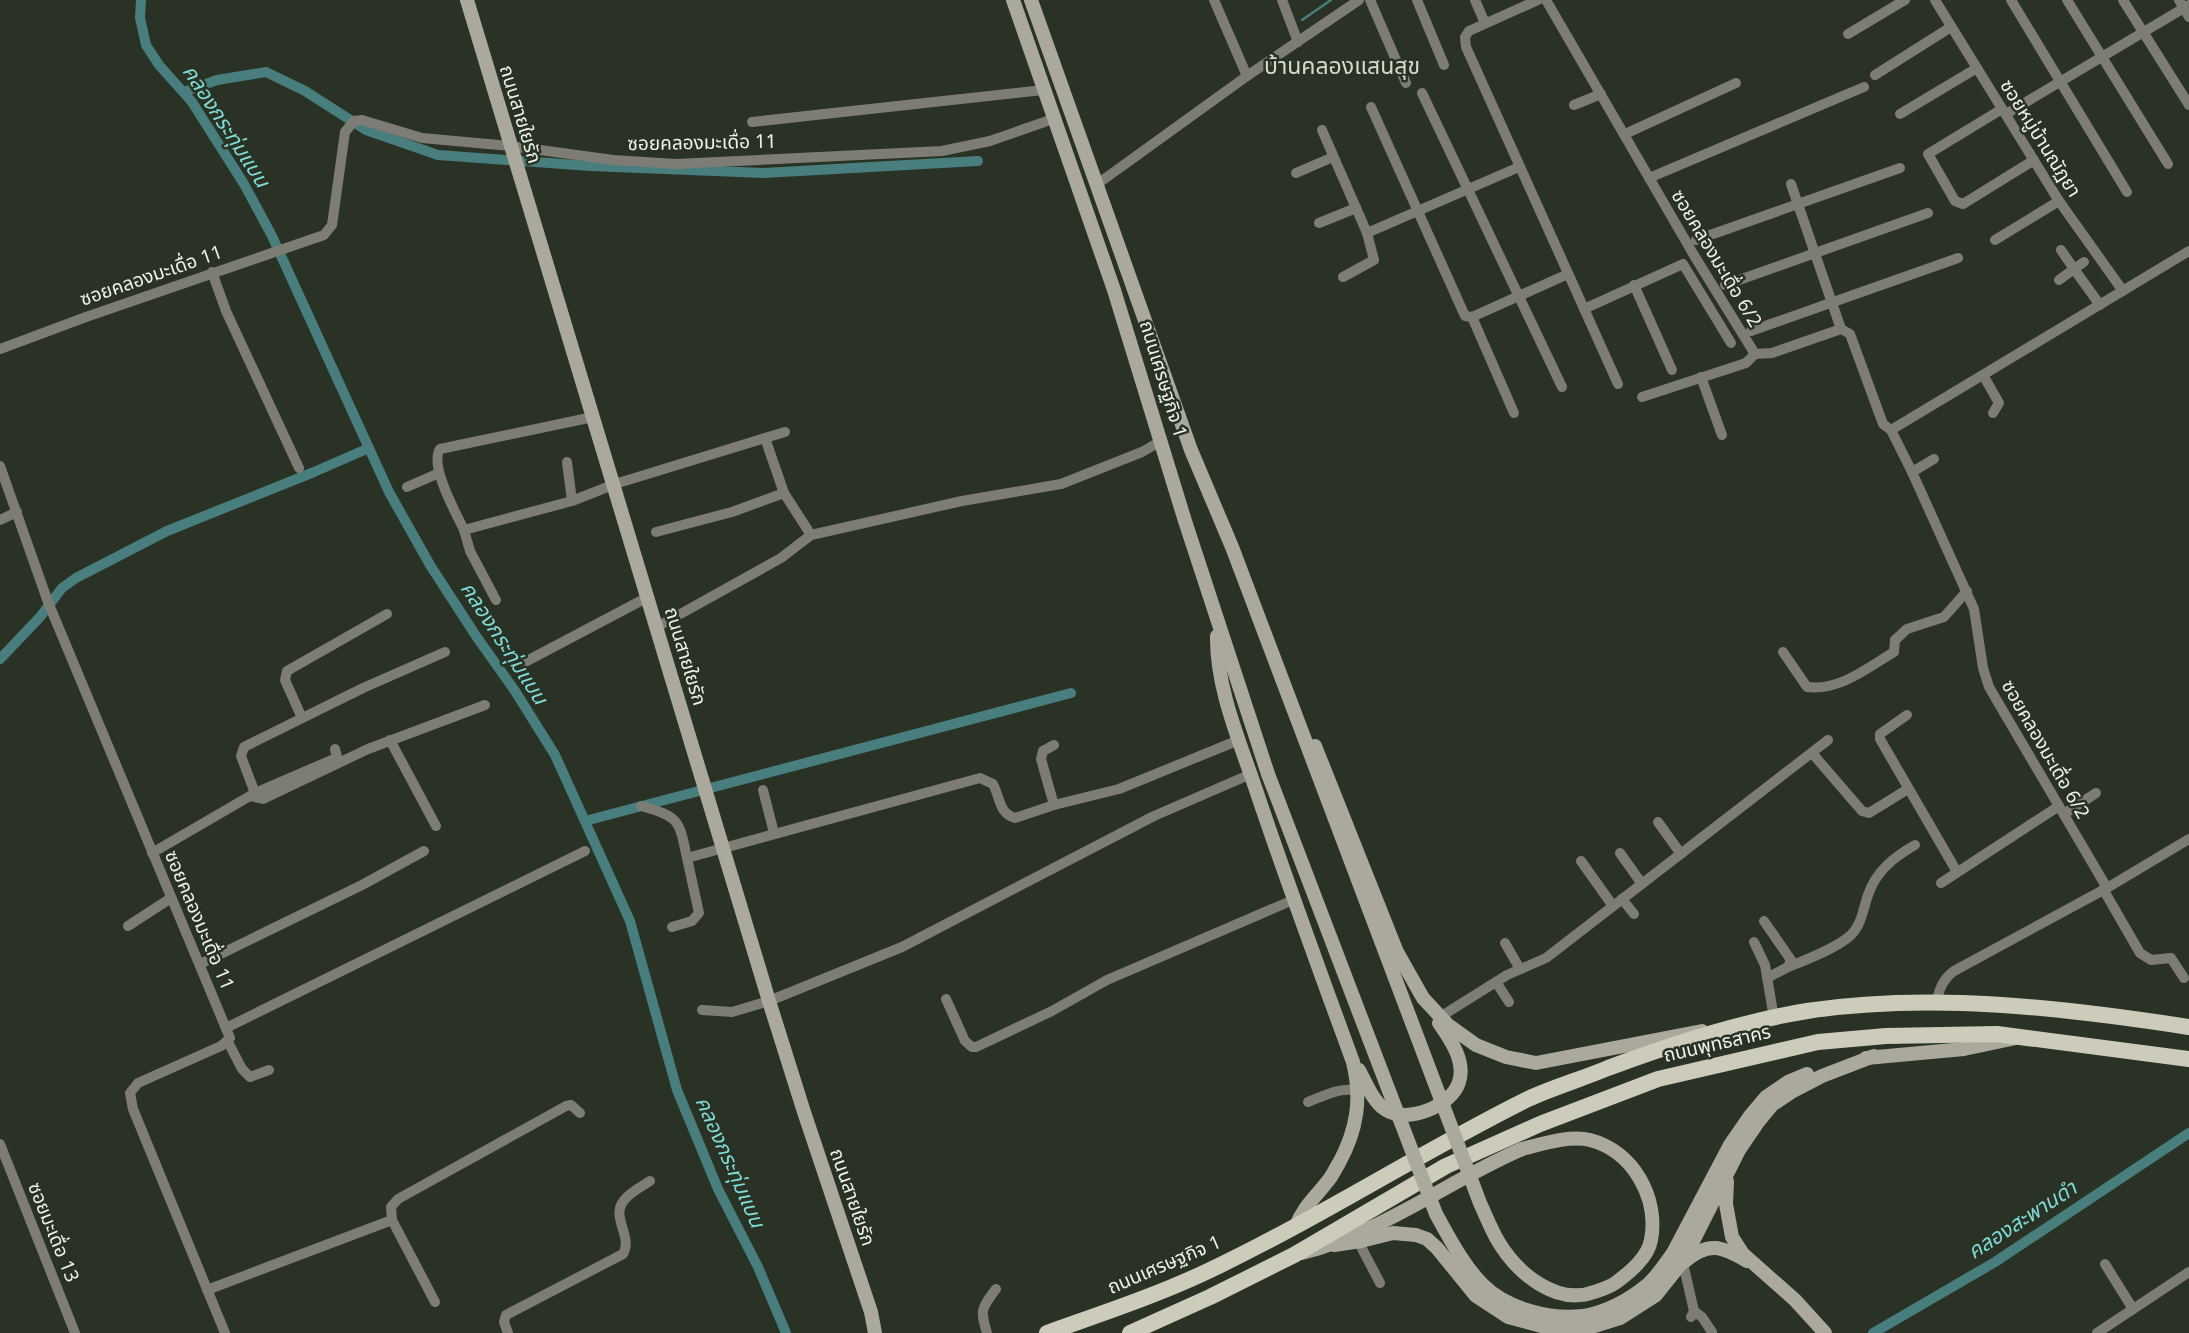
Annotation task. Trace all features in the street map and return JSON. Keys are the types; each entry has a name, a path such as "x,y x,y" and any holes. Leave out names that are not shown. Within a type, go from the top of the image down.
{"main road":[{"name":"ถนนสายใยรัก","path":"467,0 769,1001 876,1329"},
{"name":"ถนนเศรษฐกิจ 1","path":"1013,0 1114,290 1217,622 1268,774 1436,1214 1458,1255 1484,1287 1513,1305 1547,1315 1584,1316 1614,1306 1678,1262"},
{"name":"ถนนเศรษฐกิจ 1","path":"1031,0 1191,450 1259,620 1313,761 1480,1203 1499,1243 1521,1271 1551,1292 1581,1297 1613,1285 1636,1266 1651,1242 1652,1208 1639,1176 1618,1152 1589,1139 1554,1141 1522,1149 1486,1165 1381,1222 1334,1245"},
{"path":"1259,620 1280,656 1397,952 1453,1044 1460,1064 1460,1083 1435,1107 1412,1115 1387,1111 1368,1086 1345,1040"},
{"path":"1217,622 1219,663 1239,740 1357,1079 1358,1113 1350,1142 1329,1180 1303,1208 1296,1226"},
{"path":"1423,998 1440,1017 1476,1045 1506,1057 1536,1063 1671,1035 1742,1024"},
{"name":"ถนนพุทธสาคร","path":"1296,1226 1530,1098 1652,1052 1742,1024 1808,1011 1936,1004 2024,1006 2189,1027"},
{"name":"ถนนพุทธสาคร","path":"1294,1255 1446,1166 1540,1124 1658,1079 1818,1042 1971,1033 2189,1059"},
{"path":"1130,1333 1294,1255 1394,1233 1416,1235 1427,1240 1437,1248 1476,1296 1508,1317 1545,1327 1585,1329 1620,1318 1656,1295 1678,1262 1730,1145 1766,1097 1788,1082 1826,1067 1874,1056 1964,1049 2021,1037"},
{"path":"1678,1262 1683,1261 1731,1166 1758,1122 1772,1105 1822,1076 1874,1056"},
{"path":"1731,1166 1726,1182 1726,1198 1732,1237 1743,1254 1795,1300 1825,1333"},
{"name":"ถนนเศรษฐกิจ 1","path":"1047,1333 1203,1273 1296,1226"},
{"path":"1678,1262 1700,1250 1713,1247 1725,1248 1757,1268"}],"street":[{"path":"1214,0 1247,76"},
{"path":"1282,0 1298,42"},
{"path":"1096,185 1247,76 1359,0"},
{"path":"1370,0 1406,83"},
{"path":"1417,0 1444,65"},
{"path":"1475,0 1485,23"},
{"path":"1538,0 1469,31 1465,37 1466,47 1618,384"},
{"name":"ซอยคลองมะเดื่อ 6/2","path":"1546,0 1755,354 1772,353 1841,329 1850,334 1884,424 1891,429 1967,591 1977,619 1985,677 2140,953 2151,960 2171,958 2184,978"},
{"path":"1848,34 1905,0"},
{"name":"ซอยหมู่บ้านณัฏยา","path":"1935,0 2059,201 2123,291"},
{"path":"2011,0 2127,192"},
{"path":"2067,0 2168,164"},
{"path":"2123,0 2189,106"},
{"path":"2034,160 1963,204 1955,201 1928,154 2060,82 2185,7"},
{"path":"1875,75 1951,27"},
{"path":"1900,114 1977,68"},
{"path":"1625,134 1736,83"},
{"path":"1649,178 1864,88"},
{"path":"752,122 1043,90"},
{"path":"1422,93 1562,387"},
{"path":"1574,104 1601,94"},
{"path":"1371,107 1465,316 1472,317 1567,274"},
{"name":"ซอยคลองมะเดื่อ 11","path":"0,349 212,272 324,235 332,225 345,132 354,121 362,120 422,138 511,146 642,163 676,164 942,151 990,141 1054,119"},
{"path":"1322,130 1367,233 1374,260 1343,277"},
{"path":"1296,173 1333,157"},
{"path":"1367,233 1519,167"},
{"path":"1696,240 1900,168"},
{"path":"1791,184 1841,329"},
{"path":"1995,240 2059,201"},
{"path":"1320,223 1356,208"},
{"path":"1725,285 1928,214"},
{"path":"2061,250 2100,305"},
{"path":"1891,429 2189,251"},
{"path":"1751,331 1958,258"},
{"path":"2059,280 2084,262"},
{"path":"1584,309 1683,264 1731,343"},
{"path":"212,272 222,303 299,468"},
{"path":"1634,285 1672,370"},
{"path":"1472,317 1514,413"},
{"path":"1642,397 1746,363 1755,354"},
{"path":"1983,375 1999,403 1993,413"},
{"path":"1701,377 1721,435"},
{"path":"496,600 471,551 439,473 437,453 446,446 593,417"},
{"path":"464,530 572,501 615,484 785,432"},
{"path":"765,438 784,493 811,535"},
{"path":"657,627 781,558 811,535 962,501 1061,484 1142,452 1161,441"},
{"path":"1912,472 1934,459"},
{"path":"567,462 572,501"},
{"name":"ซอยคลองมะเดื่อ 11","path":"0,466 48,601 200,964 230,1038 228,1042"},
{"path":"407,487 439,473"},
{"path":"656,532 741,509 784,493"},
{"path":"0,520 17,512"},
{"path":"1783,652 1807,687 1822,689 1845,681 1894,652 1895,640 1907,629 1944,617 1967,591"},
{"path":"526,662 648,597"},
{"path":"302,718 285,680 287,671 387,614"},
{"path":"253,795 241,756 244,747 445,652"},
{"path":"253,795 263,799 390,740 485,705"},
{"path":"1907,715 1881,734 1880,739 1957,872"},
{"path":"390,740 436,827"},
{"path":"687,858 980,778 993,784 1002,810 1015,818 1119,789 1239,740"},
{"path":"1440,1017 1496,982 1546,958 1828,740"},
{"path":"1054,745 1043,751 1041,759 1055,805"},
{"path":"152,853 253,795 334,759 337,757 335,749"},
{"path":"1812,752 1862,811 1869,813 1908,789"},
{"path":"702,1010 732,1012 769,1001 902,947 1154,816 1251,774"},
{"path":"763,790 774,833"},
{"path":"1941,883 2061,810 2096,793"},
{"path":"641,806 672,817 681,830 699,914 692,921 672,927"},
{"path":"1658,822 1681,854"},
{"path":"1936,1004 1940,987 1954,971 2105,889 2189,839"},
{"path":"1767,978 1850,936 1861,920 1869,891 1889,860 1915,845"},
{"path":"200,964 362,885 424,851"},
{"path":"226,1028 585,851"},
{"path":"1620,853 1642,884"},
{"path":"1581,862 1618,903 1634,914"},
{"path":"128,926 171,898"},
{"path":"946,999 965,1041 976,1047 1052,1011 1107,980 1293,900"},
{"path":"1764,921 1791,960 1788,967"},
{"path":"1754,942 1765,965 1774,1018"},
{"path":"1505,943 1520,969"},
{"path":"1496,982 1509,1002"},
{"path":"225,1333 133,1109 130,1093 138,1083 228,1042 242,1069 250,1077 270,1070"},
{"path":"1308,1102 1348,1088 1358,1091"},
{"path":"435,1302 392,1220 391,1207 394,1203 566,1106 571,1105 580,1113"},
{"name":"ซอยมะเดื่อ 13","path":"0,1144 75,1333"},
{"path":"508,1333 504,1322 506,1315 623,1254 626,1241 620,1223 620,1205 650,1181"},
{"path":"207,1290 392,1220"},
{"path":"1358,1241 1380,1283"},
{"path":"1678,1262 1692,1314 1702,1317 1712,1332"},
{"path":"2105,1264 2133,1309"},
{"path":"2097,1333 2189,1272"},
{"path":"987,1333 981,1313 996,1289"}],"waterway":[{"name":"คลองกระทุ่มแบน","path":"141,0 140,18 146,45 159,65 192,102 244,184 272,236 389,492 430,565 555,755 630,921 677,1090 718,1189 758,1267 786,1333"},
{"path":"1302,20 1331,0"},
{"path":"184,92 217,80 266,72 305,91 366,130 438,155 590,166 764,173 978,161"},
{"path":"0,659 40,617 62,588 76,578 167,531 369,448"},
{"path":"585,821 1071,693"},
{"name":"คลองสะพานดำ","path":"1873,1333 1995,1262 2189,1133"}],"district":[{"name":"บ้านคลองแสนสุข","path":"1342,66"}]}
